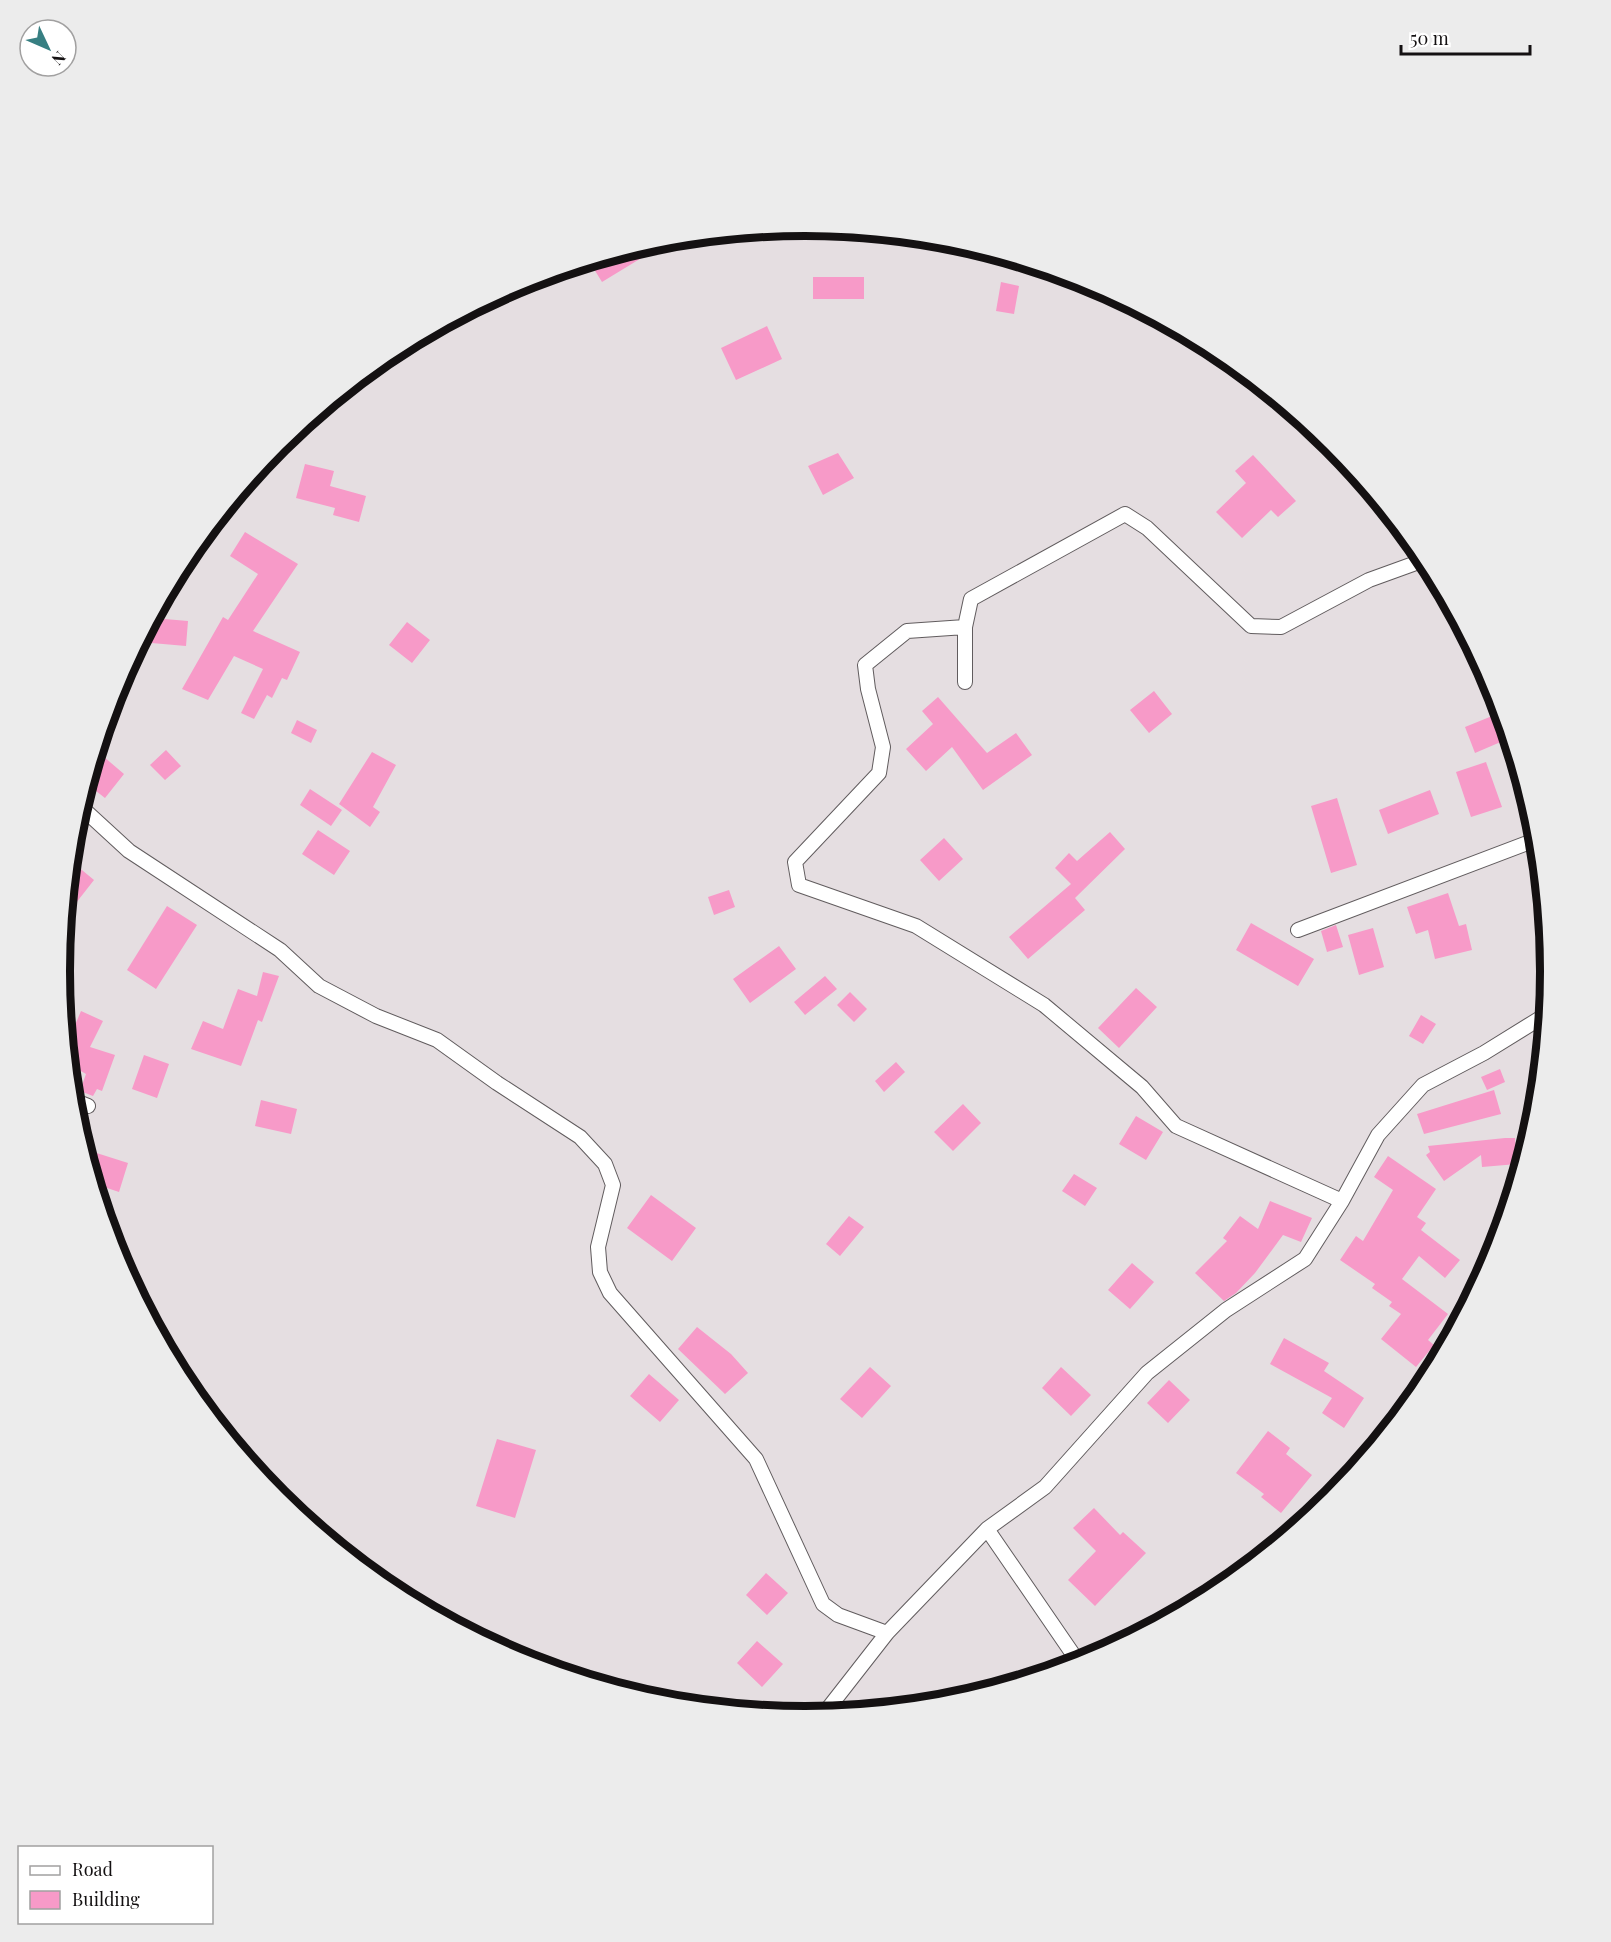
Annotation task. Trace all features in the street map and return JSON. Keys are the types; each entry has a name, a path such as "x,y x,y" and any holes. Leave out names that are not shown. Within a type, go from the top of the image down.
{"street":[{"path":"964,682 965,627 971,599 1125,514 1147,528 1251,626 1281,627 1369,580 1417,563"},
{"path":"965,627 907,631 866,665 868,689 883,747 879,773 795,862 799,885 916,926 1044,1005 1142,1087 1176,1126 1342,1201"},
{"path":"88,814 129,851 280,950 319,986 376,1016 437,1040 496,1083 580,1137 605,1164 613,1185 598,1247 600,1272 610,1293 756,1459 823,1604 838,1615 887,1633"},
{"path":"1298,930 1528,843"},
{"path":"831,1705 887,1633 987,1529 1045,1487 1147,1373 1226,1310 1305,1259 1342,1201 1378,1135 1423,1084 1484,1053 1539,1019"},
{"path":"83,1104 88,1106"},
{"path":"987,1529 1074,1655"}],"building":[{"path":"650,253 602,282 593,268"},
{"path":"813,277 864,277 864,299 813,299"},
{"path":"1001,282 1019,286 1014,314 996,311"},
{"path":"767,326 782,359 736,380 721,348"},
{"path":"838,453 854,478 823,495 808,466"},
{"path":"1253,455 1296,501 1278,517 1271,510 1242,538 1216,512 1246,483 1235,471"},
{"path":"305,464 334,471 330,486 366,496 359,522 333,515 335,508 296,498"},
{"path":"245,532 298,564 253,631 300,652 287,680 282,678 272,698 267,695 254,719 241,713 263,669 234,656 208,700 182,689 223,617 228,620 258,574 230,556"},
{"path":"161,619 188,621 186,646 148,643"},
{"path":"407,622 430,640 412,663 389,645"},
{"path":"1154,691 1172,714 1149,733 1130,710"},
{"path":"938,697 987,753 1016,733 1032,755 983,790 952,747 926,771 906,749 933,724 922,711"},
{"path":"1494,715 1503,741 1475,753 1465,727"},
{"path":"297,720 317,730 311,743 291,733"},
{"path":"166,750 181,766 165,780 150,765"},
{"path":"372,752 396,765 373,807 380,812 370,827 339,804"},
{"path":"103,756 124,774 105,798 94,789"},
{"path":"1486,762 1502,807 1471,817 1456,772"},
{"path":"310,789 342,810 331,826 300,805"},
{"path":"1430,790 1439,814 1388,834 1379,810"},
{"path":"1337,798 1357,865 1331,873 1311,806"},
{"path":"318,830 350,851 334,875 302,854"},
{"path":"1110,832 1125,849 1075,898 1085,910 1028,959 1009,937 1071,884 1055,868 1069,853 1077,861"},
{"path":"944,838 963,859 939,881 920,860"},
{"path":"78,867 94,880 74,906"},
{"path":"729,890 735,907 714,915 708,897"},
{"path":"1448,893 1459,926 1466,924 1472,950 1435,959 1428,930 1416,934 1407,907"},
{"path":"167,906 197,925 156,989 127,970"},
{"path":"1251,923 1314,959 1298,986 1236,950"},
{"path":"1336,925 1343,947 1327,952 1321,931"},
{"path":"1373,928 1384,967 1359,975 1348,935"},
{"path":"779,946 796,969 750,1003 733,979"},
{"path":"263,972 279,976 262,1022 258,1020 241,1066 191,1049 203,1021 223,1029 238,989 257,996"},
{"path":"825,976 837,989 805,1015 794,1002"},
{"path":"1136,988 1157,1007 1119,1048 1098,1028"},
{"path":"850,992 867,1009 854,1022 837,1005"},
{"path":"81,1011 103,1021 90,1047 115,1055 102,1091 97,1089 93,1096 81,1091 86,1074 77,1069 73,1030"},
{"path":"1421,1015 1436,1024 1423,1044 1409,1036"},
{"path":"144,1055 169,1064 157,1098 132,1089"},
{"path":"896,1062 905,1072 884,1092 875,1081"},
{"path":"1500,1069 1505,1082 1487,1090 1481,1077"},
{"path":"1494,1090 1501,1114 1424,1134 1417,1114"},
{"path":"261,1100 297,1109 291,1134 255,1126"},
{"path":"963,1104 981,1123 953,1151 934,1132"},
{"path":"1136,1116 1163,1132 1146,1160 1119,1144"},
{"path":"1515,1138 1516,1155 1514,1164 1482,1167 1481,1155 1444,1181 1426,1155 1430,1152 1428,1146"},
{"path":"94,1152 128,1163 119,1192 104,1187"},
{"path":"1388,1156 1436,1189 1417,1217 1426,1223 1421,1230 1460,1260 1445,1278 1419,1256 1402,1279 1448,1314 1428,1340 1434,1345 1416,1367 1381,1339 1401,1314 1389,1306 1392,1302 1372,1288 1375,1284 1340,1260 1356,1236 1363,1241 1393,1190 1374,1177"},
{"path":"1074,1174 1097,1188 1085,1206 1062,1191"},
{"path":"651,1195 696,1228 672,1261 627,1228"},
{"path":"1270,1201 1312,1218 1301,1242 1283,1235 1255,1273 1236,1293 1224,1301 1195,1273 1227,1241 1223,1238 1240,1216 1258,1229"},
{"path":"849,1216 864,1227 840,1256 826,1244"},
{"path":"1132,1263 1154,1282 1130,1309 1108,1290"},
{"path":"697,1327 731,1354 748,1373 725,1394 678,1349"},
{"path":"1284,1338 1329,1363 1324,1371 1364,1398 1344,1428 1322,1413 1332,1398 1270,1364"},
{"path":"870,1367 891,1386 862,1418 840,1399"},
{"path":"1061,1367 1091,1395 1071,1416 1042,1388"},
{"path":"649,1374 679,1400 660,1422 630,1396"},
{"path":"1169,1380 1190,1400 1168,1423 1147,1403"},
{"path":"1268,1431 1290,1448 1286,1454 1312,1475 1281,1513 1261,1497 1264,1494 1236,1473"},
{"path":"497,1439 536,1450 515,1518 476,1506"},
{"path":"1094,1508 1120,1535 1123,1532 1146,1553 1095,1606 1068,1580 1096,1551 1073,1528"},
{"path":"766,1573 788,1593 767,1615 746,1595"},
{"path":"757,1641 783,1664 762,1687 737,1663"}]}
